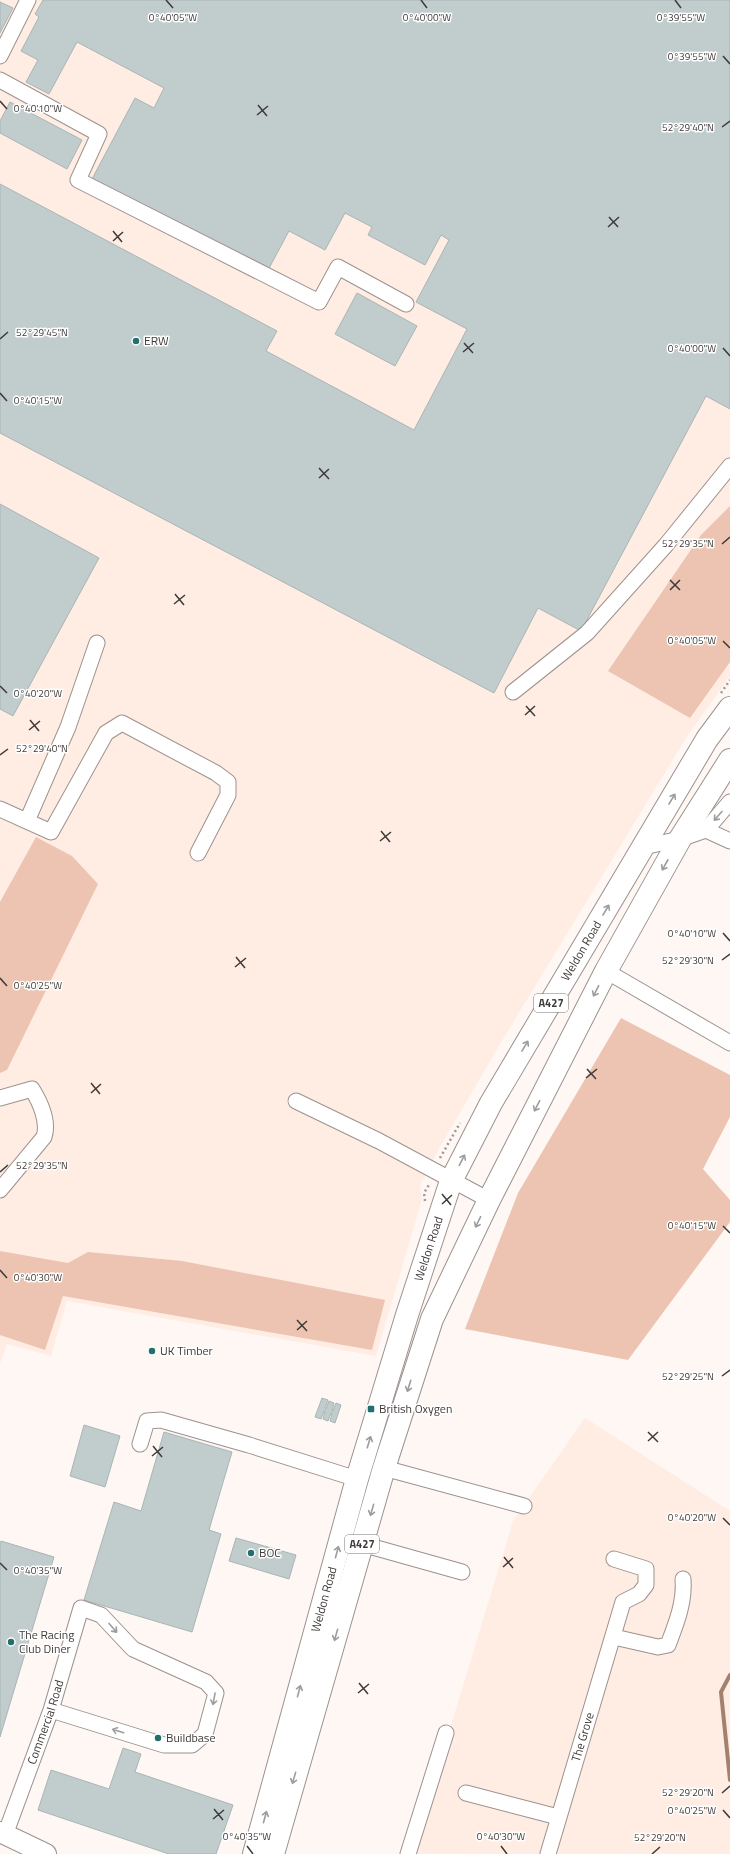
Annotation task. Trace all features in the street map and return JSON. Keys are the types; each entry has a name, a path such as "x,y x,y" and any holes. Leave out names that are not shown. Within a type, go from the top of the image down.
{"highway":[{"name":"Weldon Road","path":"254,1854 357,1479 407,1315 451,1181 491,1103 707,739 730,708"},
{"name":"A427","path":"489,1200 606,971 680,839 730,760"},
{"name":"Weldon Road","path":"273,1854 384,1468 421,1348 432,1319 489,1200"}],"main road":[{"path":"3,1834 46,1854"}],"street":[{"path":"0,56 28,0"},
{"path":"0,80 99,134 78,180 319,302 338,267 406,304"},
{"path":"513,692 587,633 666,545 730,466"},
{"path":"27,821 68,727 96,643"},
{"path":"0,809 51,832 106,733 122,723 216,773 228,782 228,795 198,853"},
{"path":"643,847 680,839 706,830 730,802"},
{"path":"706,830 730,841"},
{"path":"606,971 730,1042"},
{"path":"0,1098 32,1089 38,1100 46,1130 44,1137 0,1190"},
{"path":"296,1101 379,1141 451,1181 489,1200"},
{"path":"140,1444 147,1421 161,1420 249,1445 357,1479"},
{"path":"384,1468 524,1506"},
{"path":"362,1544 462,1572"},
{"name":"The Grove","path":"548,1854 614,1637 623,1602 638,1594 646,1585 646,1569 614,1559"},
{"path":"614,1637 658,1647 668,1645 680,1613 684,1588 683,1580"},
{"name":"Commercial Road","path":"3,1834 51,1710 81,1608 101,1615 133,1649 206,1682 216,1693 205,1734 192,1745 164,1745 51,1710"},
{"path":"408,1854 446,1733"},
{"path":"466,1793 558,1817"}],"shaded area":[{"path":"0,0 730,0 730,676 686,738 506,1034 441,1145 420,1185 422,1199 376,1356 67,1301 51,1356 7,1344 0,1363"},
{"path":"730,506 730,662 690,718 608,671 701,535"},
{"path":"36,837 72,856 98,884 7,1070 0,1073 0,902"},
{"path":"621,1018 730,1075 730,1117 703,1169 730,1200 730,1222 628,1360 465,1329 518,1193"},
{"path":"0,1251 68,1263 88,1252 182,1261 385,1300 372,1350 63,1296 45,1350 0,1335"},
{"path":"585,1418 730,1511 730,1854 412,1854 513,1521"}],"building":[{"name":"ERW","path":"43,0 730,0 730,409 706,396 581,631 538,608 494,693 0,433 0,184 277,331 266,351 414,430 467,329 416,302 449,240 441,235 425,265 368,235 372,227 345,213 325,250 289,231 267,272 92,179 135,98 154,108 164,88 77,42 49,94 26,82 38,60 21,51 39,17 35,14"},
{"path":"0,2 13,8 0,33"},
{"path":"10,102 82,140 67,169 0,133 0,121"},
{"path":"357,293 417,326 395,366 335,334"},
{"path":"0,504 99,558 13,716 0,709"},
{"path":"322,1398 328,1400 326,1409 329,1401 334,1403 332,1411 336,1403 341,1405 335,1423 330,1421 331,1413 328,1421 323,1419 325,1411 321,1419 315,1417"},
{"path":"84,1425 120,1436 105,1487 70,1476"},
{"path":"164,1432 232,1452 209,1530 221,1534 192,1632 84,1600 114,1502 141,1511"},
{"path":"236,1538 296,1555 289,1579 229,1561"},
{"path":"1,1541 54,1557 0,1737 0,1543"},
{"path":"123,1748 141,1754 135,1772 233,1805 216,1854 169,1854 38,1810 51,1770 109,1789"}],"waterway":[{"path":"730,1675 721,1692 730,1780"}],"place":[{"name":"ERW","path":"136,341"},
{"name":"UK Timber","path":"152,1351"},
{"name":"British Oxygen","path":"371,1409"},
{"name":"BOC","path":"251,1553"},
{"name":"The Racing Club Diner","path":"11,1642"},
{"name":"Buildbase","path":"158,1738"}]}
